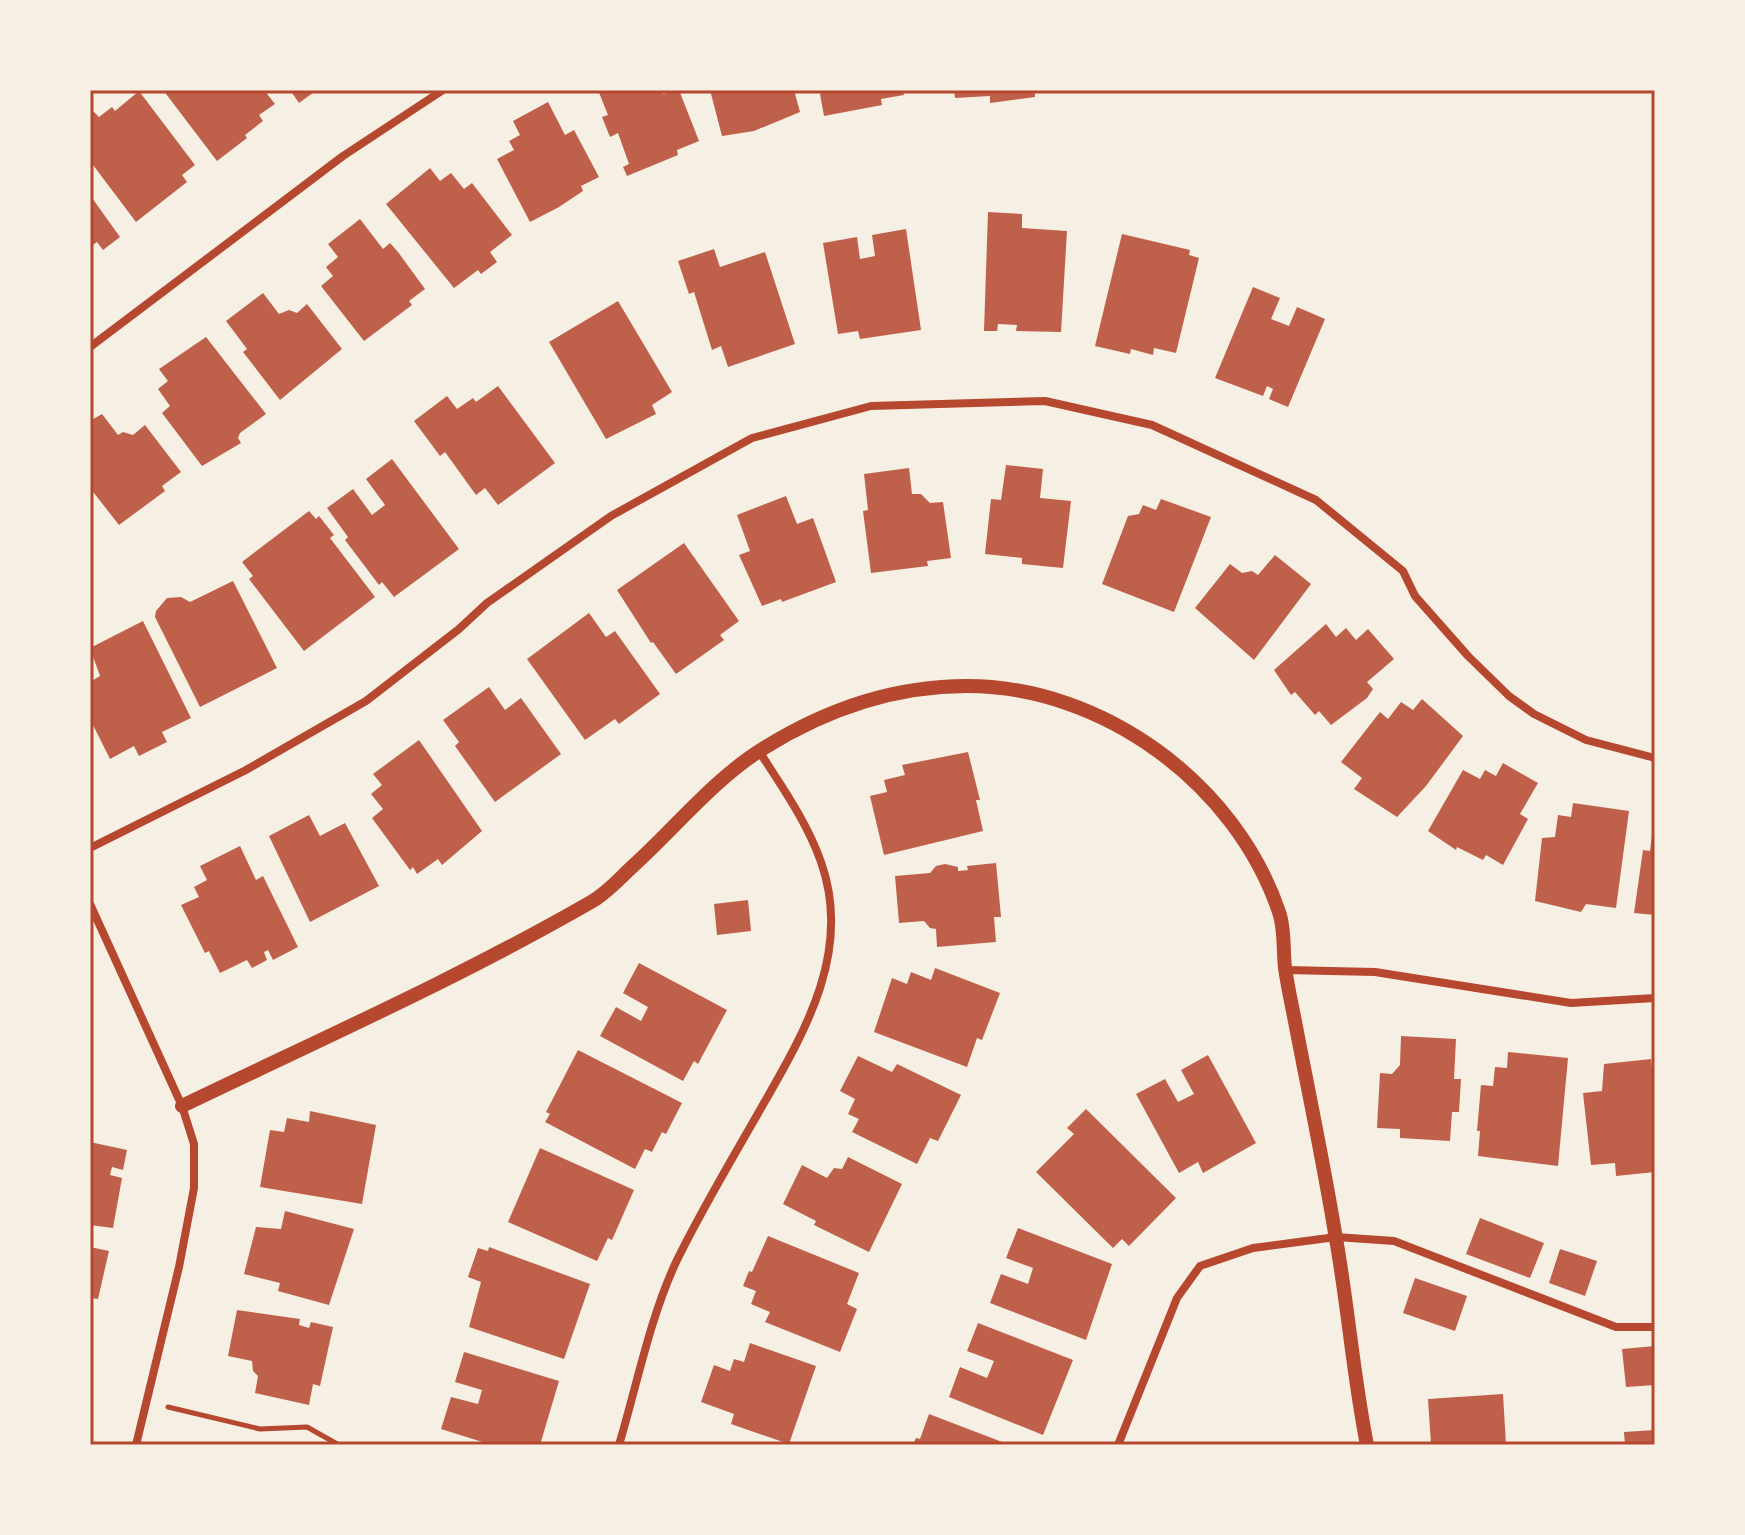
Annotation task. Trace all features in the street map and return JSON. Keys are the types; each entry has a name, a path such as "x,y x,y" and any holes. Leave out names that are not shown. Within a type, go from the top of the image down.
{"street":[{"path":"90,347 343,156 443,90"},
{"path":"90,848 246,770 366,701 459,629 487,603 611,516 752,438 871,406 1045,401 1167,431 1316,500 1403,571 1415,596 1468,656 1509,696 1534,714 1596,744 1655,758"},
{"path":"182,1106 476,965 597,899 721,781 759,751 806,724 856,703 911,691 983,688 1027,693 1085,711 1137,737 1188,774 1227,815 1257,860 1281,916 1286,970 1336,1237 1367,1445"},
{"path":"619,1445 675,1264 803,1034 821,991 831,947 830,901 822,864 805,824 759,751"},
{"path":"90,904 182,1106 194,1144 194,1188 179,1267 136,1445"},
{"path":"1286,970 1375,972 1571,1003 1655,998"},
{"path":"1118,1445 1177,1298 1200,1266 1253,1248 1336,1237 1394,1241 1616,1327 1655,1327"}],"path":[{"path":"146,1403 260,1429 307,1427 339,1445"}],"building":[{"path":"163,90 264,90 275,104 259,115 263,121 245,135 247,138 217,161"},
{"path":"290,90 317,90 299,103"},
{"path":"598,90 661,90 663,94 679,90 699,141 677,150 678,155 627,176 623,167 629,164 618,133 610,137 602,117 608,115"},
{"path":"710,90 794,90 800,112 754,131 722,136"},
{"path":"826,90 903,90 904,95 881,99 882,105 824,116 820,94"},
{"path":"954,90 1035,90 1035,97 990,103 990,96 955,98"},
{"path":"139,91 195,165 182,175 187,182 136,222 90,161 90,108 99,117 112,107 115,111"},
{"path":"548,102 565,135 574,130 599,177 581,186 583,191 559,207 530,222 497,159 514,150 509,141 520,135 513,121"},
{"path":"430,168 440,181 451,173 464,189 472,183 512,235 490,252 497,262 481,274 478,270 454,288 386,204"},
{"path":"90,195 120,237 103,250 97,242 90,247"},
{"path":"988,212 1022,214 1022,228 1067,231 1061,332 1016,331 1017,325 998,324 997,331 984,331"},
{"path":"360,219 383,249 390,243 425,289 409,301 412,305 364,341 321,286 333,276 326,267 338,257 328,244"},
{"path":"906,229 921,330 860,339 858,331 838,334 823,243 857,237 860,259 875,256 872,235"},
{"path":"1122,234 1190,250 1189,255 1199,258 1176,353 1154,348 1153,355 1131,349 1130,354 1095,346"},
{"path":"714,249 720,267 765,252 795,344 728,367 721,346 712,350 694,292 689,294 678,261"},
{"path":"1253,287 1280,298 1271,319 1289,326 1297,307 1325,319 1288,407 1269,399 1273,389 1267,386 1263,396 1215,378"},
{"path":"263,293 279,314 289,310 297,313 307,304 342,349 280,400 243,352 247,349 226,321"},
{"path":"618,301 672,392 652,405 656,414 606,439 549,342"},
{"path":"206,337 266,414 240,433 238,438 241,443 202,466 162,413 170,406 158,389 168,381 159,369"},
{"path":"498,386 555,463 498,505 485,488 476,495 445,452 440,456 414,421 447,396 457,409 473,398 476,402"},
{"path":"102,414 118,435 123,432 133,435 145,425 181,472 162,486 165,491 119,525 90,488 90,421"},
{"path":"392,459 459,549 394,597 382,582 379,585 345,540 348,537 327,508 353,489 372,515 385,505 366,479"},
{"path":"1006,465 1043,469 1040,498 1071,501 1063,568 1022,564 1022,558 985,554 991,499 1001,500"},
{"path":"909,468 912,494 921,494 930,503 943,502 951,558 927,561 928,566 871,573 863,511 868,510 864,474"},
{"path":"786,496 797,524 813,518 836,582 762,606 739,555 750,551 737,515"},
{"path":"1161,499 1211,517 1174,612 1102,584 1128,516 1139,514 1143,505 1156,510"},
{"path":"309,511 316,519 319,516 334,535 330,538 375,597 304,651 249,579 253,576 242,562"},
{"path":"684,543 739,621 720,635 724,640 676,674 651,643 617,590"},
{"path":"1275,555 1311,584 1254,660 1195,608 1230,564 1242,573 1252,571 1258,575"},
{"path":"233,581 277,668 200,707 155,617 156,611 167,598 181,597 190,602"},
{"path":"589,613 606,637 615,631 660,694 619,724 615,719 585,740 527,659"},
{"path":"143,621 191,718 162,732 167,742 139,756 134,746 110,759 90,719 90,682 100,676 90,648"},
{"path":"1326,624 1336,637 1346,628 1356,640 1368,629 1394,659 1367,682 1373,689 1367,698 1331,725 1319,711 1315,715 1295,692 1291,695 1274,670"},
{"path":"489,687 505,710 521,698 561,754 495,802 455,746 459,742 443,720"},
{"path":"1422,699 1463,736 1426,786 1397,817 1354,789 1362,778 1341,762 1380,712 1388,719 1401,702 1413,710"},
{"path":"419,740 482,831 442,865 438,859 417,874 413,867 410,870 372,818 383,809 371,794 382,785 373,774"},
{"path":"968,752 980,800 976,800 983,831 884,855 870,796 887,792 884,780 905,775 902,765"},
{"path":"1503,763 1538,783 1520,814 1528,819 1503,865 1486,855 1483,860 1457,847 1456,850 1428,831 1463,770 1480,779 1485,770 1496,776"},
{"path":"1573,803 1629,811 1616,908 1586,904 1581,912 1535,901 1542,838 1555,837 1558,815 1571,817"},
{"path":"309,815 320,836 345,823 379,886 310,922 269,836"},
{"path":"1653,827 1655,915 1634,913 1643,850 1650,851"},
{"path":"240,846 256,880 263,876 298,947 273,960 268,950 264,952 267,960 252,968 247,960 220,973 209,951 205,953 181,905 199,897 194,887 207,880 200,866"},
{"path":"996,863 1001,917 994,917 996,942 937,947 936,929 930,928 924,921 899,923 895,876 930,873 936,866 945,864 958,867 958,871 968,870 967,866"},
{"path":"748,900 751,931 717,935 714,904"},
{"path":"639,963 727,1010 698,1064 694,1061 683,1081 600,1036 616,1007 641,1021 648,1007 623,993"},
{"path":"935,968 1000,993 982,1040 977,1038 967,1067 874,1032 892,978 907,984 911,972 931,980"},
{"path":"1401,1036 1456,1039 1454,1079 1461,1079 1459,1112 1452,1112 1450,1141 1400,1138 1400,1129 1377,1128 1380,1073 1392,1074 1400,1065"},
{"path":"578,1050 682,1103 666,1134 662,1132 652,1152 645,1149 635,1169 545,1122 550,1114 546,1112"},
{"path":"1508,1052 1568,1058 1558,1166 1478,1156 1481,1085 1493,1086 1495,1067 1507,1068"},
{"path":"1208,1055 1256,1143 1203,1173 1198,1162 1179,1173 1136,1094 1165,1079 1178,1102 1194,1094 1181,1070"},
{"path":"858,1056 892,1072 897,1064 961,1095 938,1141 930,1138 917,1164 852,1132 859,1119 848,1114 855,1099 840,1091"},
{"path":"1651,1059 1655,1096 1655,1172 1616,1176 1615,1163 1591,1165 1583,1093 1602,1091 1604,1064"},
{"path":"1086,1109 1176,1198 1129,1246 1122,1239 1113,1248 1036,1172 1074,1134 1067,1128"},
{"path":"310,1111 376,1125 362,1204 260,1187 270,1130 284,1132 287,1118 309,1122"},
{"path":"90,1142 127,1150 123,1170 112,1167 110,1175 122,1178 113,1228 90,1225"},
{"path":"540,1148 634,1190 612,1240 608,1238 597,1261 508,1222"},
{"path":"848,1157 902,1184 869,1252 814,1225 816,1221 783,1204 802,1165 827,1178 834,1168 842,1169"},
{"path":"285,1211 354,1229 329,1305 278,1291 280,1283 244,1274 256,1227 281,1229"},
{"path":"1480,1218 1544,1243 1530,1278 1466,1254"},
{"path":"1018,1228 1112,1264 1086,1340 990,1303 1001,1274 1028,1284 1033,1268 1006,1258"},
{"path":"768,1236 859,1273 847,1304 857,1309 840,1352 765,1322 770,1312 751,1304 756,1291 743,1286"},
{"path":"90,1247 109,1251 98,1299 90,1298"},
{"path":"489,1247 590,1284 564,1359 469,1327 481,1282 468,1277 478,1248 488,1251"},
{"path":"1560,1249 1597,1261 1585,1296 1549,1283"},
{"path":"1415,1278 1467,1296 1455,1331 1403,1313"},
{"path":"237,1310 300,1319 299,1325 309,1328 311,1322 333,1327 320,1386 313,1384 309,1405 255,1393 258,1376 253,1371 252,1361 228,1356"},
{"path":"978,1323 1073,1360 1043,1435 949,1397 960,1367 987,1378 994,1361 967,1351"},
{"path":"750,1343 816,1366 789,1444 731,1424 734,1414 701,1402 714,1365 730,1371 734,1359 744,1362"},
{"path":"1655,1346 1655,1385 1626,1387 1622,1349"},
{"path":"464,1352 559,1381 540,1445 492,1445 441,1429 451,1397 478,1404 482,1390 455,1382"},
{"path":"1503,1394 1506,1445 1431,1445 1428,1399"},
{"path":"929,1414 1010,1445 913,1445 916,1438 920,1439"},
{"path":"1655,1430 1655,1445 1625,1445 1624,1432"}]}
